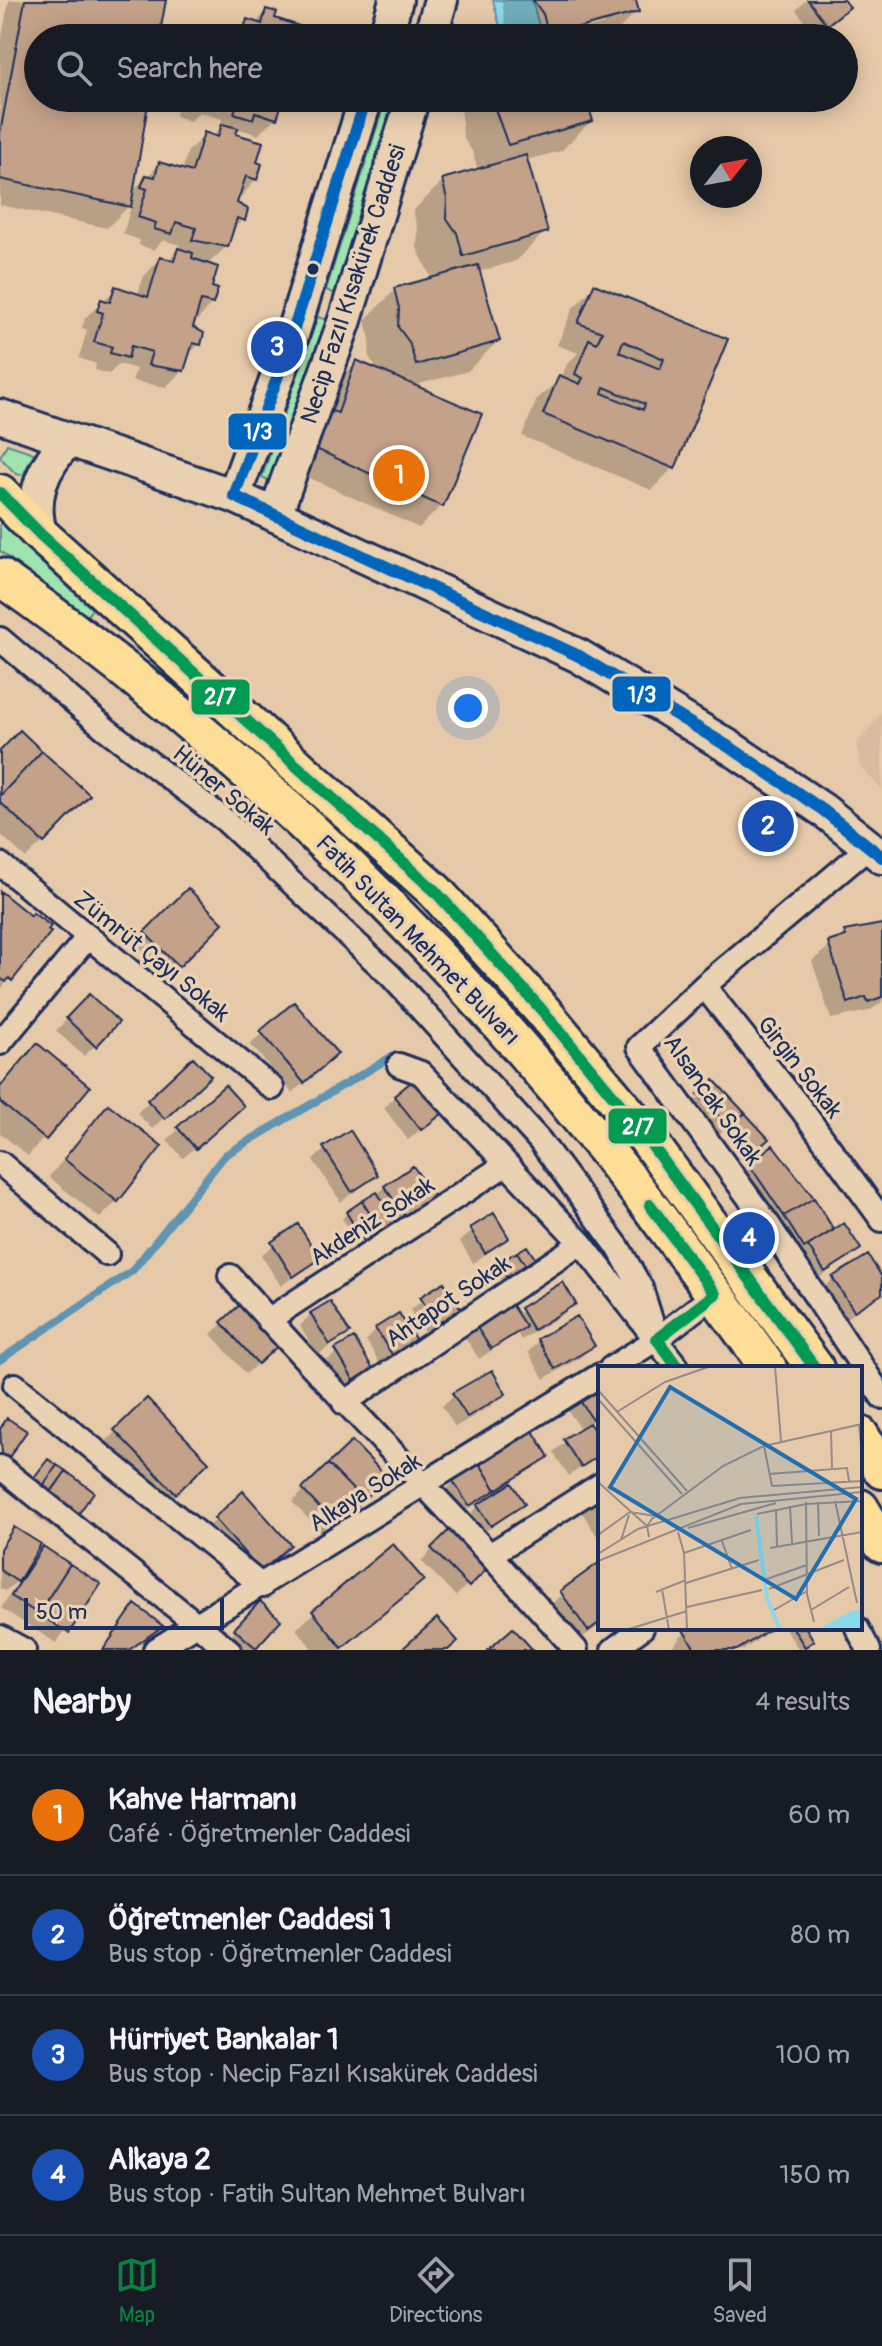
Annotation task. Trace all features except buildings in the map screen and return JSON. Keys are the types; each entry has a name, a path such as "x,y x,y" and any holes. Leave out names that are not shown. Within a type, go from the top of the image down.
{"main road":[{"path":"389,24 396,0"},
{"path":"434,24 441,0"},
{"name":"Necip Fazıl Kısakürek Caddesi","path":"234,496 287,351 362,112"},
{"name":"Necip Fazıl Kısakürek Caddesi","path":"275,515 345,320 409,112"},
{"path":"0,416 234,496 579,656 734,750 876,851"},
{"path":"41,535 35,515 38,491 47,463 68,440"},
{"name":"Fatih Sultan Mehmet Bulvarı","path":"0,493 41,535 435,891 541,1009 634,1121 814,1366"},
{"name":"Fatih Sultan Mehmet Bulvarı","path":"3,583 123,670 278,798 402,918 493,1014 579,1114 767,1366"},
{"path":"862,1438 882,1470"},
{"path":"862,1511 882,1544"}],"street":[{"name":"Hüner Sokak","path":"0,639 106,729 226,821 391,976 540,1141 609,1235 641,1288 657,1339"},
{"name":"Alsancak Sokak","path":"862,1366 768,1224 639,1047 704,986 876,851"},
{"name":"Zümrüt Çayı Sokak","path":"0,864 272,1088"},
{"path":"0,1043 87,938"},
{"name":"Girgin Sokak","path":"704,986 802,1110 882,1220"},
{"path":"399,1065 421,1073 581,1243 677,1366"},
{"path":"0,1163 107,1254"},
{"name":"Akdeniz Sokak","path":"268,1320 505,1165"},
{"name":"Ahtapot Sokak","path":"344,1403 581,1243"},
{"path":"230,1276 422,1487 491,1554 576,1650"},
{"path":"614,1366 657,1339 715,1294"},
{"name":"Alsancak Sokak","path":"862,1367 882,1397"},
{"name":"Alkaya Sokak","path":"155,1650 598,1376"},
{"path":"15,1385 262,1586"},
{"path":"0,1467 229,1650"},
{"path":"491,1554 598,1486"},
{"path":"613,1650 639,1630"},
{"path":"858,1630 869,1650"},
{"path":"0,1637 24,1650"}],"shaded area":[{"path":"882,712 882,789 861,768 856,745"}],"green space":[{"path":"382,112 390,112 335,294 326,290"},
{"path":"318,317 327,320 272,482 262,477"},
{"path":"7,444 34,453 23,475 16,474 0,457"},
{"path":"0,517 38,559 92,609 86,617 0,551"}],"water":[{"path":"493,0 532,0 538,24 499,24"}],"waterway":[{"path":"0,1360 132,1271 225,1155 391,1057"}],"transit line":[{"name":"1/3","path":"362,112 287,351 234,496 579,656 734,750 823,810 882,857"},
{"name":"2/7","path":"0,493 41,535 435,891 541,1009 634,1121 814,1366"},
{"name":"2/7","path":"650,1205 715,1294 657,1339 677,1366"}],"place":[{"name":"Hürriyet Bankalar 1","path":"277,347"},
{"name":"Kahve Harmanı","path":"399,475"},
{"name":"Öğretmenler Caddesi 1","path":"768,826"},
{"name":"Alkaya 2","path":"749,1238"}]}
